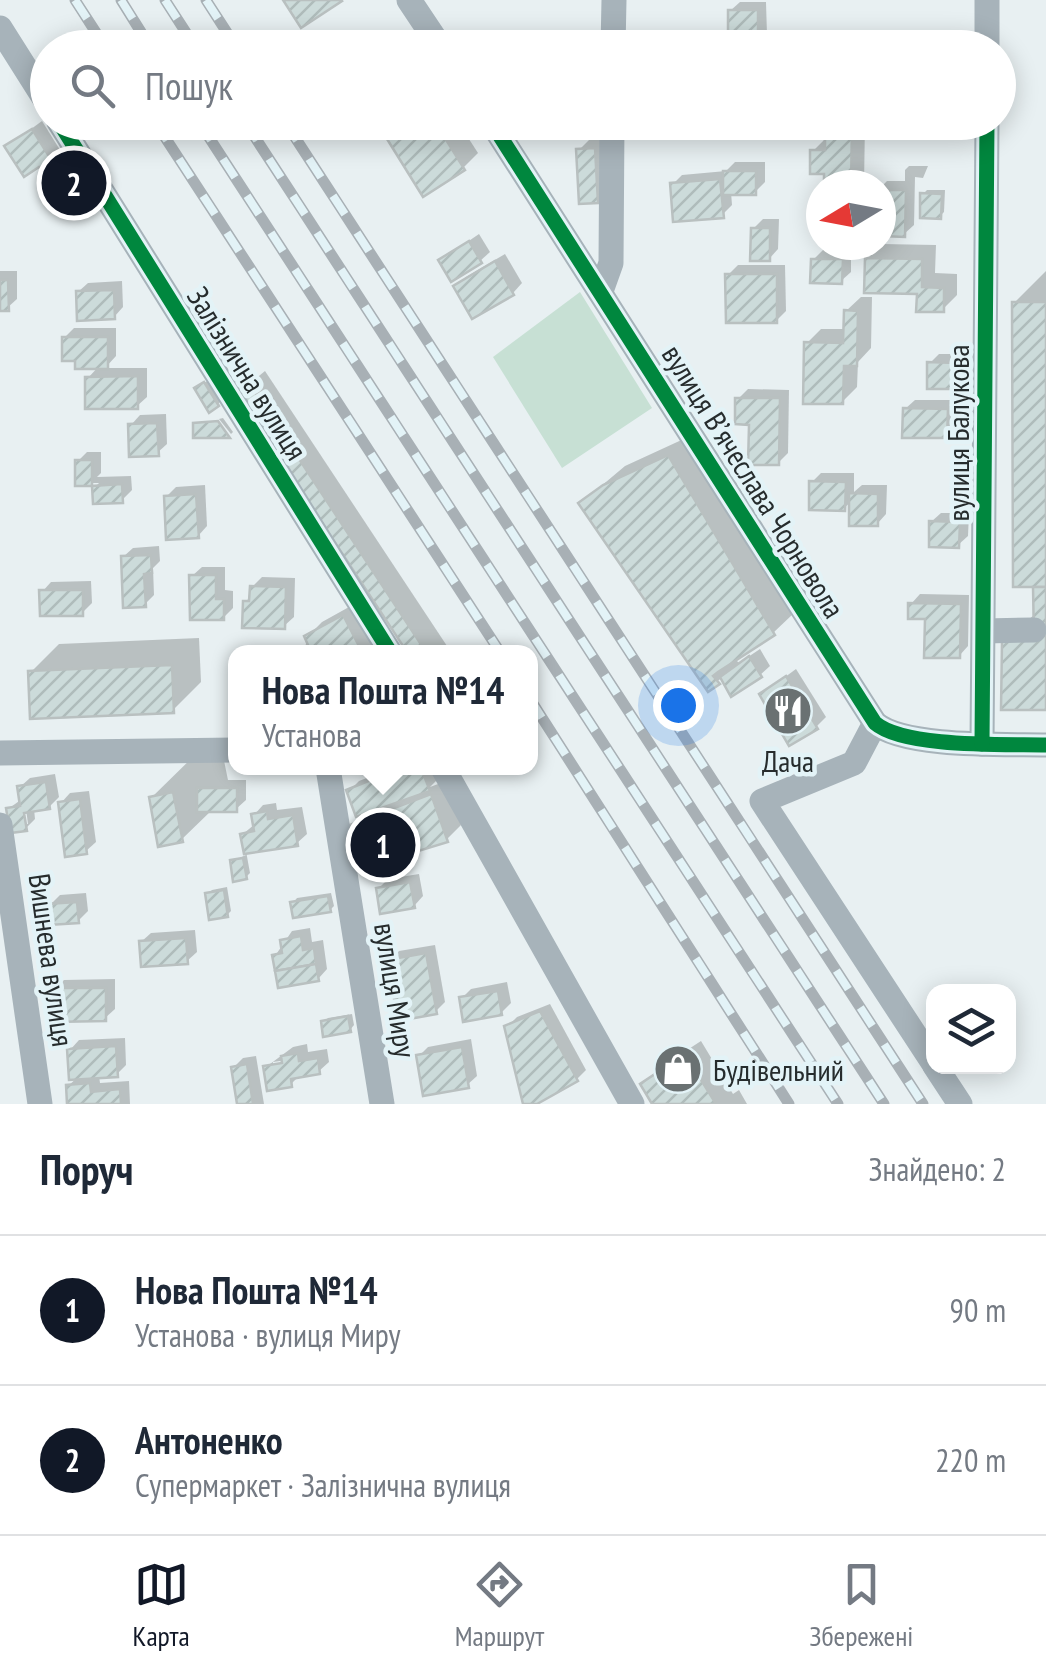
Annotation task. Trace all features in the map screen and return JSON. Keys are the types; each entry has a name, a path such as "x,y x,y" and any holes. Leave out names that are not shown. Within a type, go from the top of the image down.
{"street":[{"path":"408,0 428,30"},
{"path":"613,30 614,0"},
{"path":"987,0 987,30"},
{"path":"0,28 30,76"},
{"name":"Залізнична вулиця","path":"70,140 386,645"},
{"name":"вулиця Вʼячеслава Чорновола","path":"503,140 875,723"},
{"path":"601,291 611,263 612,140"},
{"name":"вулиця Балукова","path":"982,744 987,140"},
{"path":"984,631 1034,630"},
{"path":"926,1053 762,802 854,763 875,723 885,732 904,737 1046,745"},
{"path":"0,754 228,750"},
{"name":"вулиця Миру","path":"329,775 382,1104"},
{"path":"447,775 632,1104"},
{"name":"Вишнева вулиця","path":"0,825 40,1104"},
{"path":"940,1074 960,1104"}],"green space":[{"path":"580,292 652,408 562,468 493,357"}],"building":[{"path":"283,0 341,0 342,1 301,28"},
{"path":"728,10 758,10 758,30 728,30"},
{"path":"30,130 30,140 39,140 57,169 46,176 39,167 24,177 4,146"},
{"path":"388,140 446,140 465,170 423,197"},
{"path":"825,140 852,140 851,170 810,170 810,150 825,150"},
{"path":"595,148 598,203 579,204 576,149"},
{"path":"723,171 756,171 756,195 723,195"},
{"path":"720,179 724,218 673,222 670,183"},
{"path":"896,190 906,190 905,237 896,237"},
{"path":"920,193 942,194 941,219 920,218"},
{"path":"751,228 770,228 770,261 750,261"},
{"path":"469,241 482,263 451,282 438,260"},
{"path":"922,259 922,287 944,288 944,312 916,312 917,294 864,293 865,260"},
{"path":"811,260 843,260 842,284 810,283"},
{"path":"495,261 514,295 472,319 453,286"},
{"path":"725,274 777,274 777,323 726,323"},
{"path":"0,280 8,280 9,311 0,311"},
{"path":"114,290 115,319 77,321 76,291"},
{"path":"1012,302 1046,302 1046,587 1013,587"},
{"path":"844,310 858,311 857,366 844,366 843,404 803,404 804,342 843,343"},
{"path":"62,337 108,337 108,369 75,369 75,361 62,361"},
{"path":"927,362 956,363 955,389 927,389"},
{"path":"138,376 138,409 85,409 85,377"},
{"path":"204,382 219,406 209,413 194,388"},
{"path":"249,383 421,645 402,645 236,392"},
{"path":"735,398 780,398 779,465 748,465 749,425 735,424"},
{"path":"903,408 948,409 947,438 902,438"},
{"path":"218,421 230,438 193,438 193,423"},
{"path":"157,423 159,456 129,457 128,424"},
{"path":"668,455 775,635 713,676 720,684 708,692 578,503 603,485"},
{"path":"75,460 92,460 92,486 75,486"},
{"path":"809,481 846,482 845,511 809,510"},
{"path":"122,484 123,503 93,504 92,486"},
{"path":"849,493 878,494 878,526 849,526"},
{"path":"196,494 199,538 166,540 164,496"},
{"path":"929,521 960,522 959,548 929,547"},
{"path":"151,555 152,573 144,574 146,607 123,608 121,556"},
{"path":"189,575 216,575 216,599 224,599 224,620 190,620"},
{"path":"250,586 286,587 285,629 242,628 243,601 249,601"},
{"path":"1033,587 1046,587 1046,710 1001,710 1002,641 1034,640"},
{"path":"39,590 83,590 83,616 40,616"},
{"path":"908,603 961,604 960,658 924,658 925,619 908,619"},
{"path":"343,615 358,645 308,645 304,636"},
{"path":"749,656 762,677 731,697 720,677"},
{"path":"172,665 174,713 30,719 28,671"},
{"name":"Дача","path":"786,676 818,729 789,746 759,694"},
{"path":"384,775 424,775 430,791 356,817 346,790"},
{"path":"46,782 50,809 24,813 27,831 10,833 6,808 20,806 17,786"},
{"path":"197,788 237,788 237,812 197,812"},
{"path":"173,792 183,842 158,847 149,797"},
{"path":"431,794 448,842 356,870 347,826"},
{"path":"80,799 87,854 65,857 58,802"},
{"path":"267,811 268,819 293,815 298,846 244,854 240,834 254,831 251,814"},
{"path":"243,858 247,879 233,882 230,860"},
{"path":"410,882 415,908 380,914 376,888"},
{"path":"224,890 228,917 209,920 205,893"},
{"path":"328,896 331,912 293,918 290,902"},
{"path":"77,902 79,923 49,925 47,904"},
{"path":"301,936 303,950 314,948 316,964 275,971 272,955 282,953 280,940"},
{"path":"186,938 188,964 141,967 139,941"},
{"path":"426,953 437,1014 398,1021 387,960"},
{"path":"316,964 319,981 278,988 275,971"},
{"path":"52,988 106,988 106,1021 53,1022"},
{"path":"498,991 502,1015 463,1022 459,997"},
{"path":"540,1011 578,1081 537,1104 523,1104 504,1026"},
{"path":"348,1016 351,1032 323,1037 321,1021"},
{"path":"116,1046 118,1077 69,1080 67,1049"},
{"path":"462,1047 469,1088 423,1096 416,1055"},
{"path":"298,1053 299,1061 318,1058 320,1074 291,1079 292,1087 267,1091 263,1066 282,1063 281,1056"},
{"name":"Будівельний","path":"685,1054 716,1104 652,1104 640,1084"},
{"path":"247,1064 253,1104 237,1104 231,1067"},
{"path":"90,1083 91,1092 120,1089 121,1104 67,1104 66,1085"}],"railway":[{"path":"75,0 94,30"},
{"path":"121,0 140,30"},
{"path":"165,0 184,30"},
{"path":"206,0 225,30"},
{"path":"167,140 495,645"},
{"path":"211,140 838,1104"},
{"path":"257,140 884,1104"},
{"path":"297,140 923,1104"},
{"path":"538,712 789,1104"}],"cycle path":[{"path":"70,140 386,645"},
{"path":"503,140 875,723 889,731 931,741 1046,745"},
{"path":"982,744 987,140"}],"place":[{"name":"Антоненко","path":"74,183"},
{"name":"Дача","path":"788,711"},
{"name":"Нова Пошта №14","path":"383,845"},
{"name":"Будівельний","path":"678,1069"}]}
